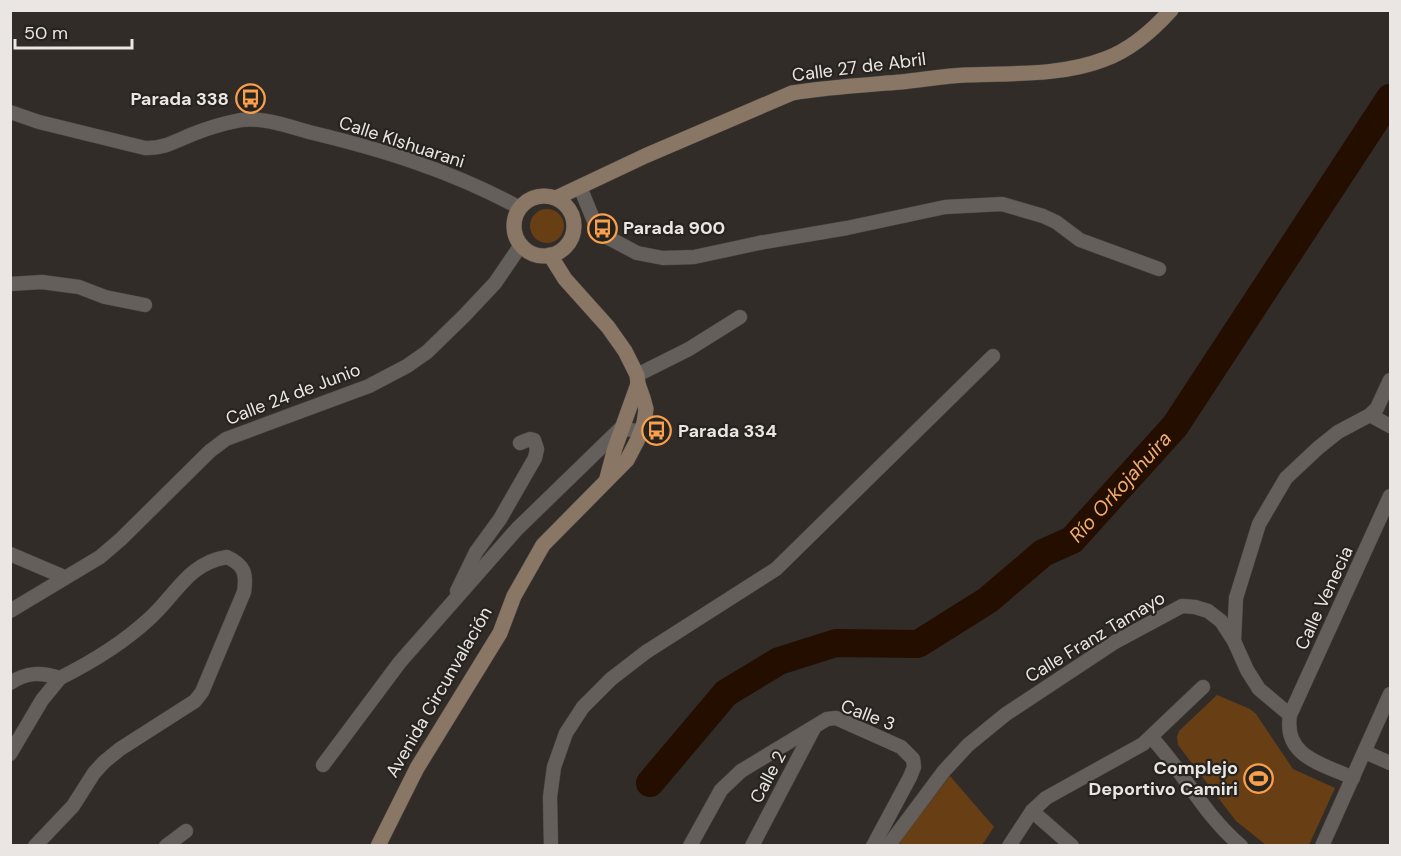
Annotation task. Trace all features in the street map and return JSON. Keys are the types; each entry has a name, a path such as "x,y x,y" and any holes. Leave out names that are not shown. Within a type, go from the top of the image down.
{"main road":[{"name":"Calle 27 de Abril","path":"556,198 645,156 792,93 932,77 1040,72 1077,67 1106,59 1132,46 1171,10"},
{"path":"536,197 556,198 570,210 574,219 572,238 567,246 550,255 534,254 516,237 515,217 527,201 536,197"},
{"name":"Avenida Circunvalación","path":"378,846 417,768 500,633 514,596 543,545 627,460 641,432 646,409 638,379 626,351 565,279 550,255"},
{"name":"Avenida Circunvalación","path":"607,478 638,379"}],"street":[{"name":"Calle KIshuarani","path":"10,112 39,122 145,148 158,148 194,134 243,120 269,122 349,141 419,162 482,188 520,208"},
{"path":"580,187 596,226 603,235 637,253 663,258 694,257 945,207 1002,204 1043,216 1056,222 1080,240 1159,269"},
{"name":"Calle 24 de Junio","path":"10,611 100,557 226,439 369,386 407,366 427,352 495,283 522,245"},
{"path":"10,284 42,282 79,287 105,297 145,305"},
{"path":"638,379 740,317"},
{"path":"551,846 550,807 554,767 566,733 583,708 610,679 646,652 776,569 993,356"},
{"path":"1353,778 1305,757 1297,748 1288,726 1290,715 1259,689 1247,670 1234,641 1236,598 1259,524 1286,478 1318,447 1338,432 1370,416 1377,408 1390,380"},
{"path":"1370,416 1390,426"},
{"path":"323,765 400,662 517,529 621,428 641,432"},
{"path":"449,609 476,552 500,519 535,458 537,449 534,440 530,439 520,443"},
{"name":"Calle Venecia","path":"1290,715 1390,495"},
{"path":"10,554 64,577"},
{"path":"10,754 42,700 60,678 88,664 149,620 190,572 207,562 227,557 237,562 244,572 246,581 202,692 195,701 120,749 104,762 94,773 73,806 35,846"},
{"name":"Calle Franz Tamayo","path":"888,846 944,771 968,745 1006,714 1115,642 1182,606 1208,611 1221,621 1234,641"},
{"path":"10,683 29,674 47,674 60,678"},
{"path":"1009,846 1032,811 1046,798 1143,744 1203,687"},
{"path":"1325,845 1390,694"},
{"name":"Calle 3","path":"690,846 721,790 741,771 827,719 836,718 901,747 913,759 914,767 910,777 873,846"},
{"name":"Calle 2","path":"752,846 815,726"},
{"path":"1151,736 1222,830 1241,846"},
{"path":"1365,752 1390,763"},
{"path":"1032,811 1072,846"},
{"path":"166,846 186,831"}],"shaded area":[{"path":"547,209 559,214 564,226 559,238 547,243 535,238 530,226 535,214"},
{"name":"Complejo Deportivo Camiri","path":"1217,695 1250,709 1256,714 1293,769 1335,788 1309,845 1266,845 1236,821 1178,745 1179,731"},
{"path":"950,776 994,827 982,845 897,845"}],"waterway":[{"name":"Río Orkojahuira","path":"650,783 726,693 779,661 836,643 918,644 988,600 1043,553 1072,540 1175,426 1390,98"}],"place":[{"name":"Parada 338","path":"250,99"},
{"name":"Parada 900","path":"602,228"},
{"name":"Parada 334","path":"657,431"},
{"name":"Complejo Deportivo Camiri","path":"1259,778"}]}
